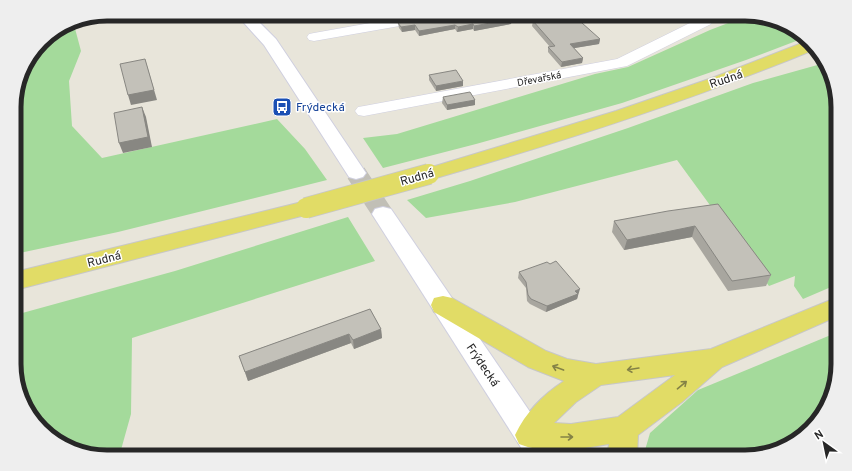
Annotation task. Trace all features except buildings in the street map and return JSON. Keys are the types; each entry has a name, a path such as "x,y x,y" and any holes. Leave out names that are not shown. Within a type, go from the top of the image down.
{"main road":[{"path":"250,21 270,42 356,173"},
{"path":"264,21 270,42"},
{"name":"Rudná","path":"21,279 306,208 492,156 629,113 756,68 807,47"},
{"path":"756,68 815,57"},
{"name":"Frýdecká","path":"383,214 536,446"},
{"path":"443,305 536,359 565,370 596,375 713,360 831,309"},
{"path":"596,375 562,396 544,413 536,446 571,437 624,428 672,394 713,360"},
{"path":"622,450 624,428"}],"street":[{"path":"314,37 404,21"},
{"name":"Dřevařská","path":"364,111 621,63 696,21"}],"green space":[{"path":"733,21 756,22 767,24 788,32 798,40 622,103 476,144 383,168 363,138 397,134 595,74 628,67"},
{"path":"75,28 81,51 69,81 72,126 102,158 277,119 305,149 327,180 118,232 21,253 21,107 24,85 32,64 42,50 64,32"},
{"path":"820,64 829,90 831,101 831,287 803,299 794,286 795,276 769,286 677,160 515,202 426,218 407,200 470,181 628,128 753,83"},
{"path":"348,217 375,261 132,338 131,414 121,450 85,447 64,439 50,429 35,412 23,381 21,364 21,313 175,271"},
{"path":"831,335 831,370 826,392 820,407 808,423 804,423 804,427 788,439 767,447 751,450 645,450 650,433 698,390"}],"tunnel":[{"path":"356,173 383,214"}],"place":[{"name":"Frýdecká","path":"282,107"}]}
